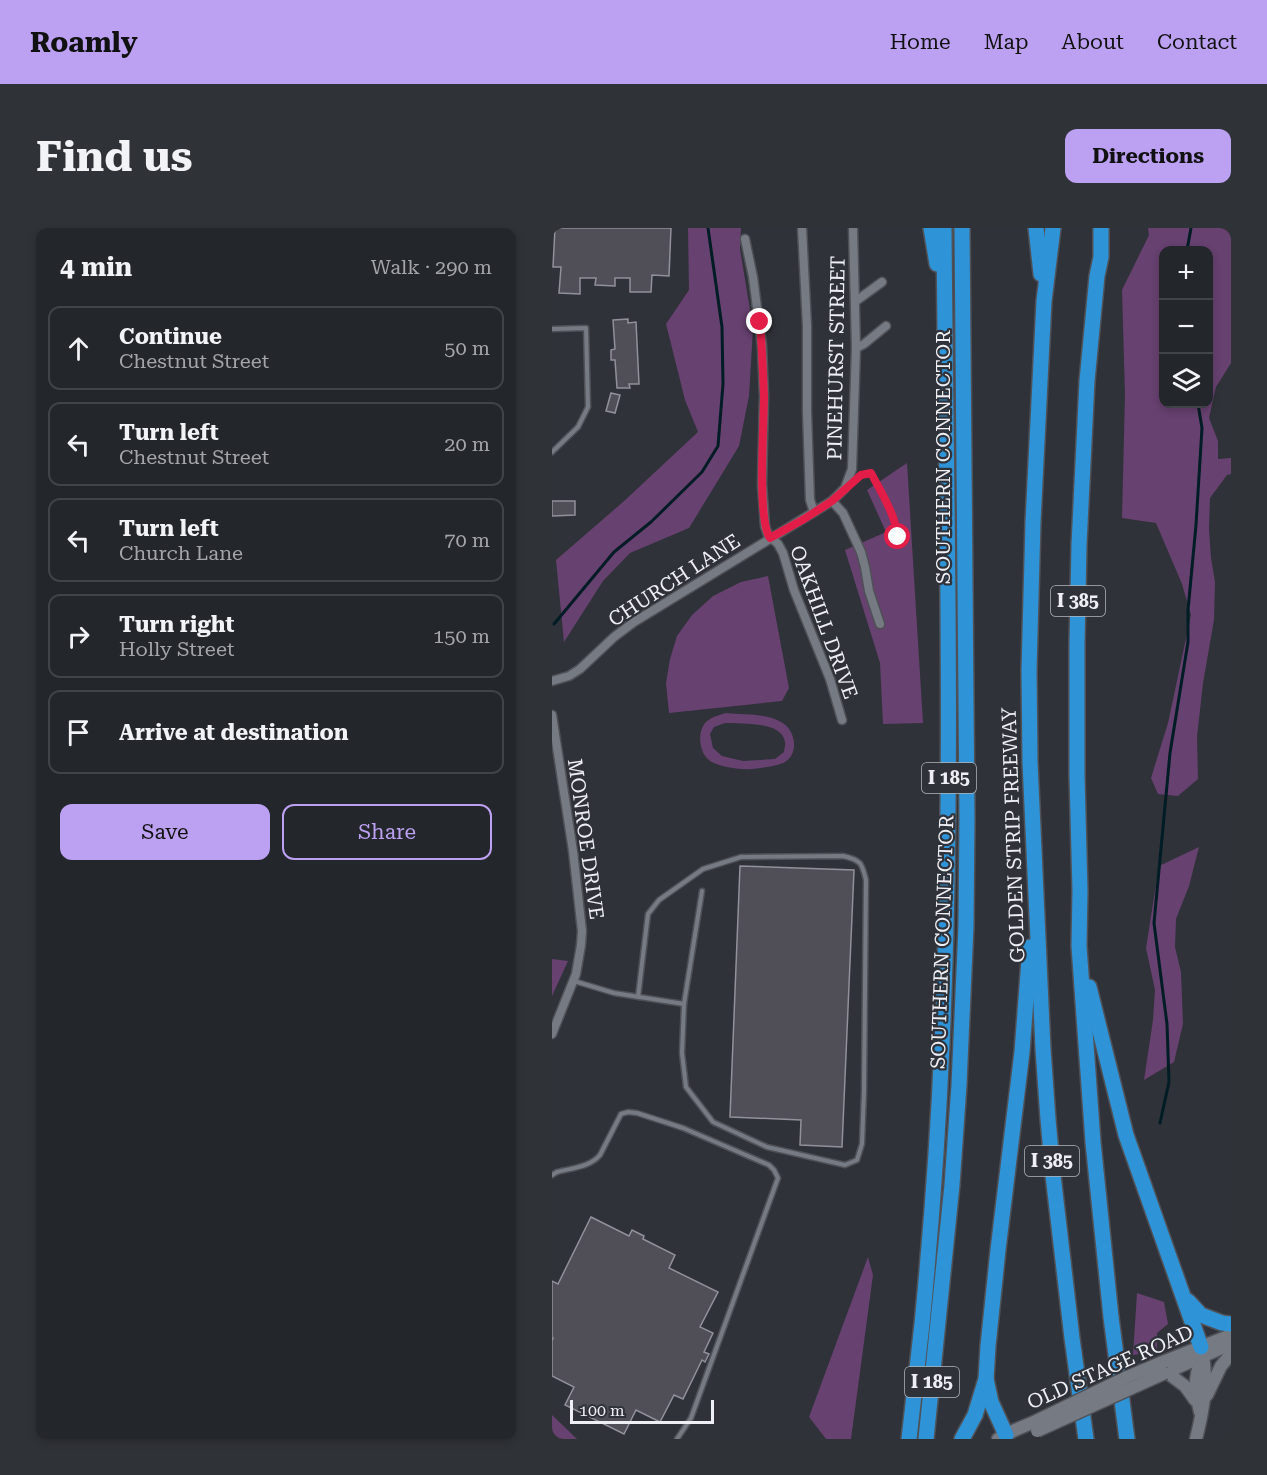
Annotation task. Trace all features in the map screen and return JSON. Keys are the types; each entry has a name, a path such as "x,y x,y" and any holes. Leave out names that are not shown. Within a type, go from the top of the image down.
{"highway":[{"path":"931,228 945,310"},
{"name":"SOUTHERN CONNECTOR","path":"926,1439 931,1209 942,1047 948,883 944,228"},
{"name":"SOUTHERN CONNECTOR","path":"909,1439 948,1233 966,926 962,228"},
{"path":"1036,228 1044,301"},
{"name":"GOLDEN STRIP FREEWAY","path":"1053,228 1044,301 1033,522 1029,659 1030,762 1043,1049 1053,1175 1086,1439"},
{"name":"I 385","path":"1101,228 1101,256 1087,381 1079,545 1077,644 1079,946 1096,1175 1127,1439"},
{"path":"1101,256 1111,228"},
{"path":"962,1439 975,1415 986,1379 997,1261 1022,1052 1035,881"},
{"path":"1079,946 1126,1135 1202,1352"},
{"path":"1182,1293 1201,1315 1231,1324"},
{"path":"986,1379 991,1402 1005,1438"}],"street":[{"name":"PINEHURST STREET","path":"802,228 807,326 810,501 814,512"},
{"name":"PINEHURST STREET","path":"845,488 852,469 856,348 853,228"},
{"path":"745,239 761,334 764,396 762,484 765,526 770,538"},
{"path":"856,301 882,282"},
{"path":"856,348 886,326"},
{"name":"CHURCH LANE","path":"552,681 569,676 580,669 614,637 634,622 832,501 845,488"},
{"path":"832,501 843,513 861,552 869,591 880,624"},
{"name":"OAKHILL DRIVE","path":"770,538 778,544 783,553 794,590 830,679 842,720"},
{"name":"MONROE DRIVE","path":"552,716 573,851 582,931 579,960 552,1034"},
{"name":"OLD STAGE ROAD","path":"1005,1438 1015,1430 1035,1426 1128,1377 1166,1369 1231,1335"},
{"name":"OLD STAGE ROAD","path":"1202,1352 1231,1344"},
{"path":"1196,1439 1201,1419 1201,1403 1196,1391 1197,1369 1202,1352"},
{"path":"1201,1403 1221,1365 1231,1354"},
{"path":"1166,1369 1201,1403"}],"lane":[{"path":"552,329 586,328 588,407 578,427 552,452"},
{"path":"845,488 861,475 871,473 897,528 898,537"},
{"path":"638,997 648,914 659,900 703,869 741,856 843,856 855,859 862,865 866,880 864,1092 862,1144 857,1160 844,1165 767,1147 713,1122 686,1087 682,1053 684,1004 702,891"},
{"path":"573,980 614,993 684,1004"},
{"path":"552,1175 596,1160 621,1114 628,1112 683,1128 769,1165 778,1178 691,1418 676,1439"}],"shaded area":[{"path":"688,228 741,228 740,249 753,328 749,396 739,446 689,528 630,553 603,581 564,642 556,560 698,432 685,400 666,324 689,290"},
{"path":"1148,228 1231,228 1231,363 1216,387 1213,400 1213,246 1159,246 1159,408 1211,408 1209,418 1218,441 1218,459 1231,458 1231,474 1227,475 1210,498 1209,529 1215,582 1214,620 1203,683 1197,737 1198,779 1178,796 1158,794 1151,778 1168,723 1191,615 1182,584 1156,523 1122,518 1125,395 1122,290 1149,235"},
{"path":"907,463 923,723 883,724 880,663 845,550 886,532 867,490"},
{"path":"768,576 789,688 782,701 669,713 666,683 670,659 677,636 692,615 713,596 741,582"},
{"path":"726,713 762,716 786,725 793,736 792,755 780,764 755,769 727,767 710,761 701,748 702,727 712,718","holes":["725,723 760,725 777,730 785,743 784,752 775,759 743,761 722,756 713,748 710,734 714,727"]},
{"path":"1199,847 1189,886 1176,919 1175,947 1181,972 1183,1024 1174,1062 1144,1080 1155,990 1146,948 1159,866"},
{"path":"552,959 568,961 552,996"},
{"path":"868,1257 873,1275 851,1439 826,1439 809,1417"},
{"path":"1137,1293 1164,1302 1168,1324 1157,1333 1157,1351 1133,1355"},
{"path":"552,1415 577,1439 552,1439"}],"building":[{"path":"555,228 671,228 669,276 652,275 651,292 630,292 630,278 615,278 615,286 595,285 596,278 580,278 580,294 559,293 561,267 553,267"},
{"path":"628,319 628,323 636,322 639,384 629,384 630,388 617,388 615,360 611,360 611,350 615,349 613,320"},
{"path":"611,393 620,395 615,413 606,411"},
{"path":"552,501 575,501 575,515 552,516"},
{"path":"740,866 854,870 842,1147 800,1145 801,1120 730,1117"},
{"path":"591,1217 629,1236 632,1230 644,1236 643,1239 675,1255 669,1268 718,1292 700,1327 713,1333 704,1352 709,1354 705,1362 702,1360 683,1399 674,1395 660,1422 636,1410 624,1434 565,1405 574,1387 552,1376 552,1281 558,1284"}],"waterway":[{"path":"554,624 614,552 651,522 702,472 718,446 723,384 722,327 708,228"},
{"path":"1188,246 1191,228"},
{"path":"1160,1123 1169,1082 1167,1024 1154,923 1170,753 1188,642 1188,610 1202,428 1199,408"}],"route":[{"path":"760,322 764,396 762,484 765,526 768,535 770,538 804,519 832,501 861,475 871,473 882,492 897,528 898,537"}]}
